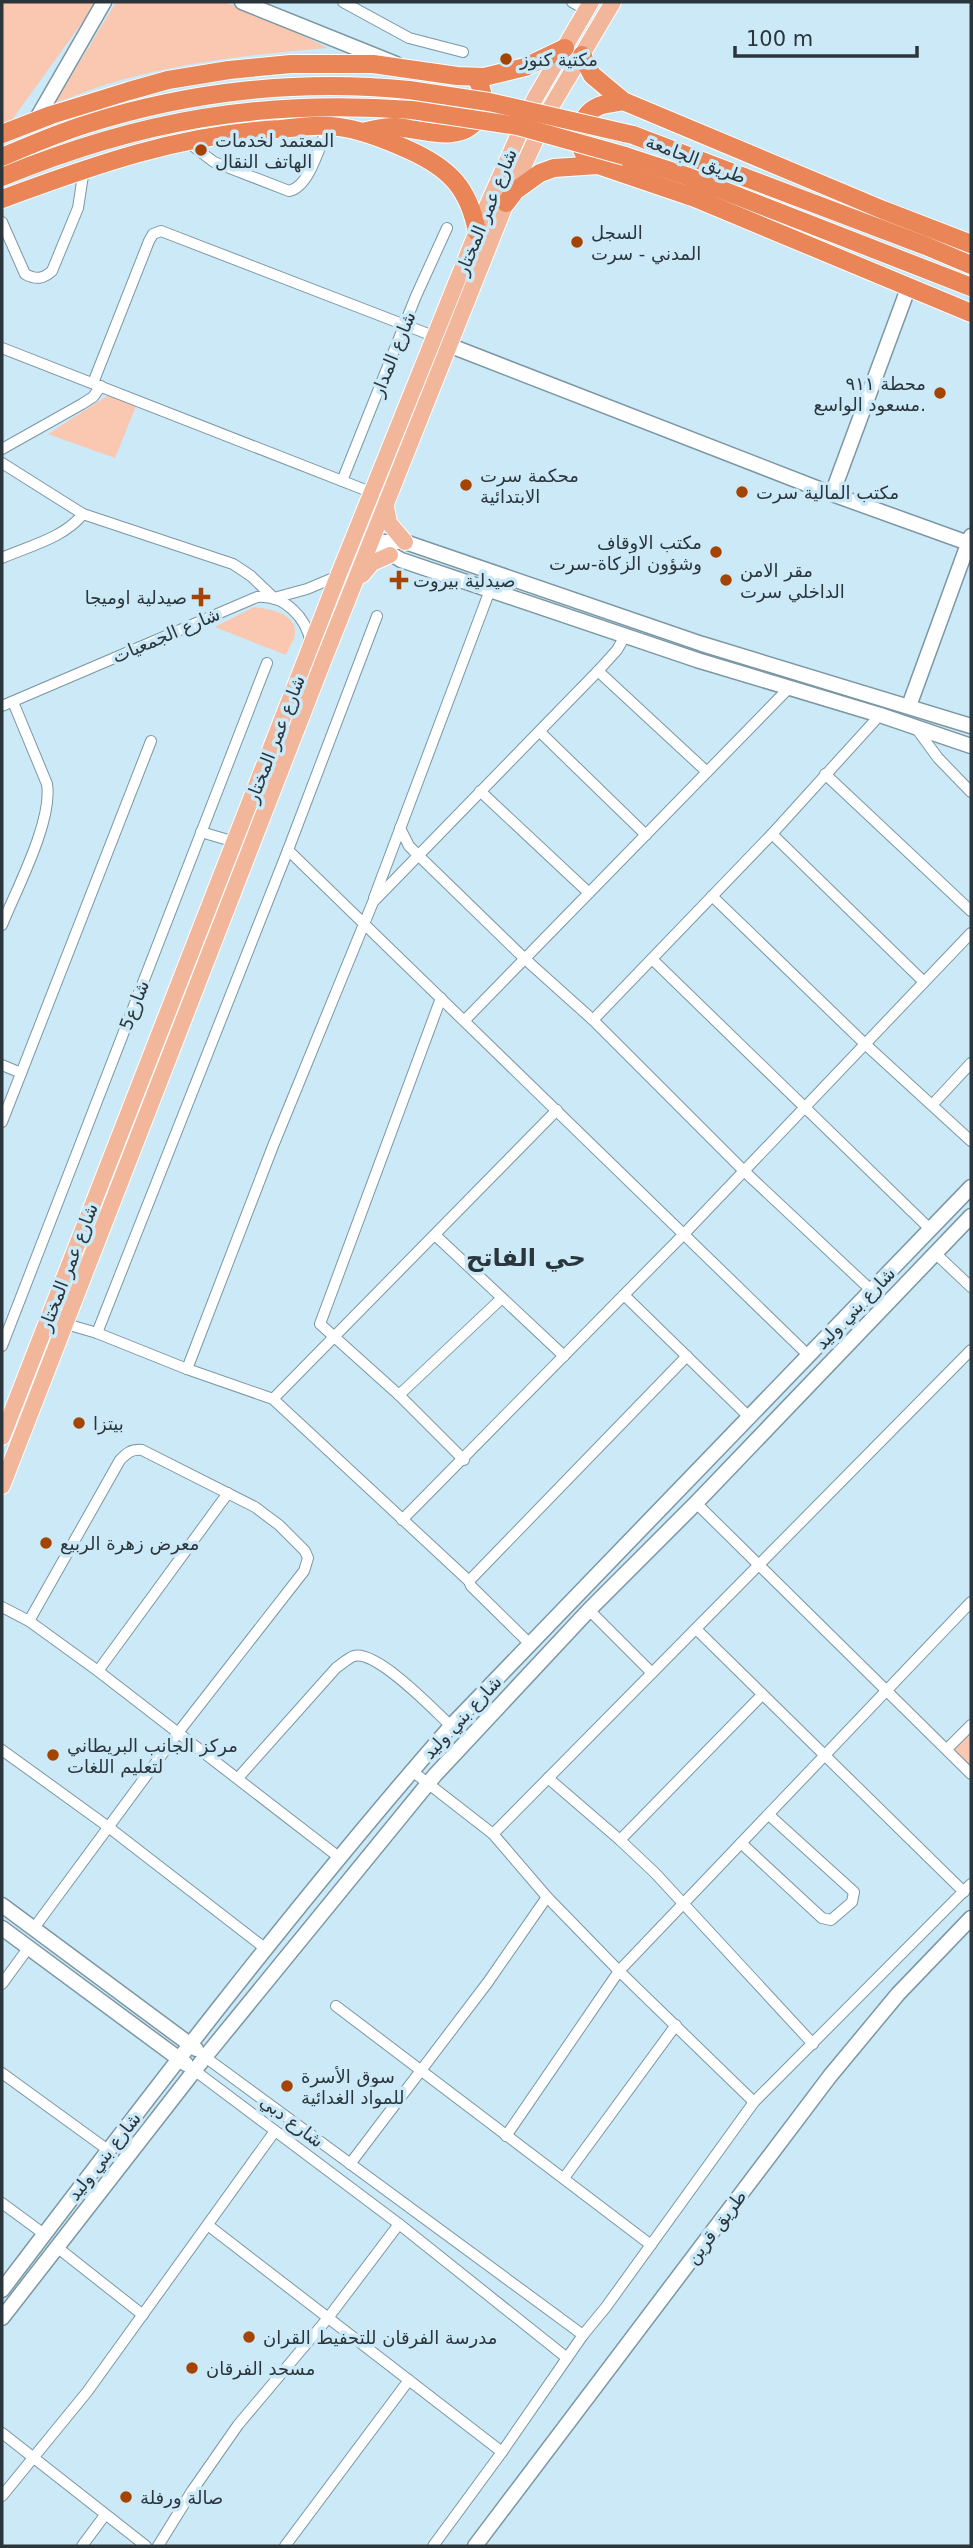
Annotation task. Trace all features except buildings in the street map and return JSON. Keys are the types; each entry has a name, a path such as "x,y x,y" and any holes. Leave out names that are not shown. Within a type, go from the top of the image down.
{"highway":[{"path":"2,134 36,120 168,80 229,69 319,63 373,64 476,77 518,69 565,48"},
{"path":"582,55 592,75 623,101 971,244"},
{"path":"363,132 386,127 445,134 465,130 475,122 482,110 483,96 476,77"},
{"name":"طريق الجامعة","path":"2,157 84,125 184,100 300,86 409,90 489,102 633,135 971,265"},
{"path":"623,101 595,108 580,126 579,142 585,157 598,165 695,198 971,313"},
{"path":"2,177 94,142 181,120 272,108 319,106 412,110 518,126 625,156 699,181 971,287"},
{"path":"2,199 84,169 186,140 238,132 328,126 363,132 415,153 451,176 468,200 477,232"},
{"path":"506,203 516,191 540,173 562,167 598,165"},
{"path":"941,232 971,255"}],"main road":[{"name":"شارع عمر المختار","path":"2,1486 506,203 541,128 613,2"},
{"name":"شارع عمر المختار","path":"2,1437 338,576 477,232 524,119 565,48 583,4"},
{"path":"386,507 389,523 405,542"},
{"path":"356,582 372,563 390,555"}],"street":[{"path":"36,120 104,2"},
{"path":"242,2 390,60 401,68"},
{"path":"343,2 417,41 463,52"},
{"path":"186,140 214,162 289,191 299,188 306,179 328,126"},
{"path":"2,222 25,274 39,279 46,276 52,271 78,208 84,169"},
{"name":"شارع المدار","path":"342,481 404,324 447,228"},
{"path":"2,449 88,401 97,385 149,240 153,234 161,231 436,337"},
{"path":"832,494 909,286"},
{"path":"451,346 832,494 970,539 909,706"},
{"path":"2,348 373,493"},
{"path":"2,463 83,514 223,560 251,576 300,618 312,645"},
{"path":"2,558 59,534 83,514"},
{"path":"355,536 372,542 390,555 490,590 697,660 880,715 971,746"},
{"path":"372,542 405,542 702,644 971,726"},
{"path":"338,576 356,582"},
{"name":"شارع الجمعيات","path":"2,706 248,600 265,596 274,598 307,589 338,576"},
{"path":"187,1369 273,1146 373,902 490,590"},
{"path":"97,1333 288,850 377,615"},
{"path":"373,902 598,671 617,650 625,636"},
{"path":"697,660 702,644"},
{"name":"شارع5","path":"2,1346 267,663"},
{"path":"598,671 707,772"},
{"path":"465,1020 790,687"},
{"path":"2,925 39,834 49,796 47,784 13,702"},
{"path":"593,1020 772,834 880,715"},
{"path":"916,727 937,758 971,792"},
{"path":"540,732 646,835"},
{"path":"2,1122 151,741"},
{"path":"825,774 971,911"},
{"path":"480,791 589,894"},
{"path":"400,828 409,846 419,856 525,959 593,1020 744,1171 872,1291"},
{"path":"201,832 235,842"},
{"path":"772,834 924,982"},
{"path":"288,850 363,926 465,1020 808,1356"},
{"path":"712,896 865,1044 971,1141"},
{"path":"402,1520 683,1235 971,933"},
{"path":"652,959 930,1229"},
{"path":"441,998 320,1324 399,1395 464,1460"},
{"path":"933,1104 971,1063"},
{"path":"2,1065 21,1073"},
{"path":"273,1399 557,1110"},
{"name":"شارع بني وليد","path":"2,2290 266,1949 451,1726 971,1187"},
{"name":"شارع بني وليد","path":"2,2318 194,2070 428,1785 589,1610 696,1503 971,1216"},
{"path":"435,1235 564,1356"},
{"path":"935,1253 971,1287"},
{"path":"624,1295 749,1417"},
{"path":"399,1395 502,1298"},
{"path":"66,1324 273,1399 469,1581 530,1644"},
{"path":"492,1835 971,1350"},
{"path":"469,1581 687,1356"},
{"path":"29,1621 120,1460 128,1452 142,1450 255,1507 279,1525 305,1551 308,1558 304,1572 107,1826 34,1928"},
{"path":"98,1671 228,1493"},
{"path":"696,1503 971,1774"},
{"path":"506,2136 619,1970 971,1602"},
{"path":"2,1607 29,1621 98,1671 340,1858"},
{"path":"589,1610 652,1673"},
{"path":"433,2546 583,2334 754,2102 967,1888 762,1695 696,1629"},
{"path":"238,1778 336,1668 353,1656 362,1656 389,1670 451,1726"},
{"path":"620,1840 762,1695"},
{"path":"947,1749 971,1725"},
{"path":"2,1750 107,1826 266,1949"},
{"path":"412,1771 492,1835 619,1970 754,2102"},
{"path":"548,1778 620,1840 813,2043"},
{"path":"741,1843 822,1918 831,1920 852,1902 854,1892 769,1815"},
{"path":"350,2164 488,1982 547,1896"},
{"name":"شارع دبي","path":"2,1905 583,2334"},
{"name":"طريق قرين","path":"475,2546 830,2076 898,1994 971,1918"},
{"name":"شارع دبي","path":"2,1928 399,2224 567,2358"},
{"path":"2,1984 29,1947"},
{"path":"336,2006 651,2245"},
{"path":"564,2178 676,2025"},
{"path":"2,2073 108,2150"},
{"path":"2,2496 87,2392 275,2131"},
{"path":"2,2203 44,2234"},
{"path":"158,2546 238,2425 328,2318 399,2224"},
{"path":"209,2226 502,2452"},
{"path":"58,2248 143,2315"},
{"path":"285,2546 409,2379"},
{"path":"2,2433 146,2546"},
{"path":"82,2546 105,2515"}],"shaded area":[{"path":"2,2 97,2 2,130"},
{"path":"116,2 224,2 328,48 198,63 147,73 55,103"},
{"path":"107,396 133,402 136,406 115,458 48,434"},
{"path":"254,607 280,613 291,620 295,635 286,655 215,627"},
{"path":"971,1722 971,1776 945,1749"}],"place":[{"name":"مكتية كنوز","path":"506,59"},
{"name":"المعتمد لخدمات الهاتف النقال","path":"201,150"},
{"name":"السجل المدني - سرت","path":"577,242"},
{"name":"محطة ٩١١ مسعود الواسع.","path":"940,393"},
{"name":"محكمة سرت الابتدائية","path":"466,485"},
{"name":"مكتب المالية سرت","path":"742,492"},
{"name":"مكتب الاوقاف وشؤون الزكاة-سرت","path":"716,552"},
{"name":"صيدلية بيروت","path":"399,580"},
{"name":"مقر الامن الداخلي سرت","path":"726,580"},
{"name":"صيدلية اوميجا","path":"201,597"},
{"name":"بيتزا","path":"79,1423"},
{"name":"معرض زهرة الربيع","path":"46,1543"},
{"name":"مركز الجانب البريطاني لتعليم اللغات","path":"53,1755"},
{"name":"سوق الأسرة للمواد الغدائية","path":"287,2086"},
{"name":"مدرسة الفرقان للتحفيط القران","path":"249,2337"},
{"name":"مسحد الفرقان","path":"192,2368"},
{"name":"صالة ورفلة","path":"126,2497"}],"district":[{"name":"حي الفاتح","path":"526,1258"}]}
